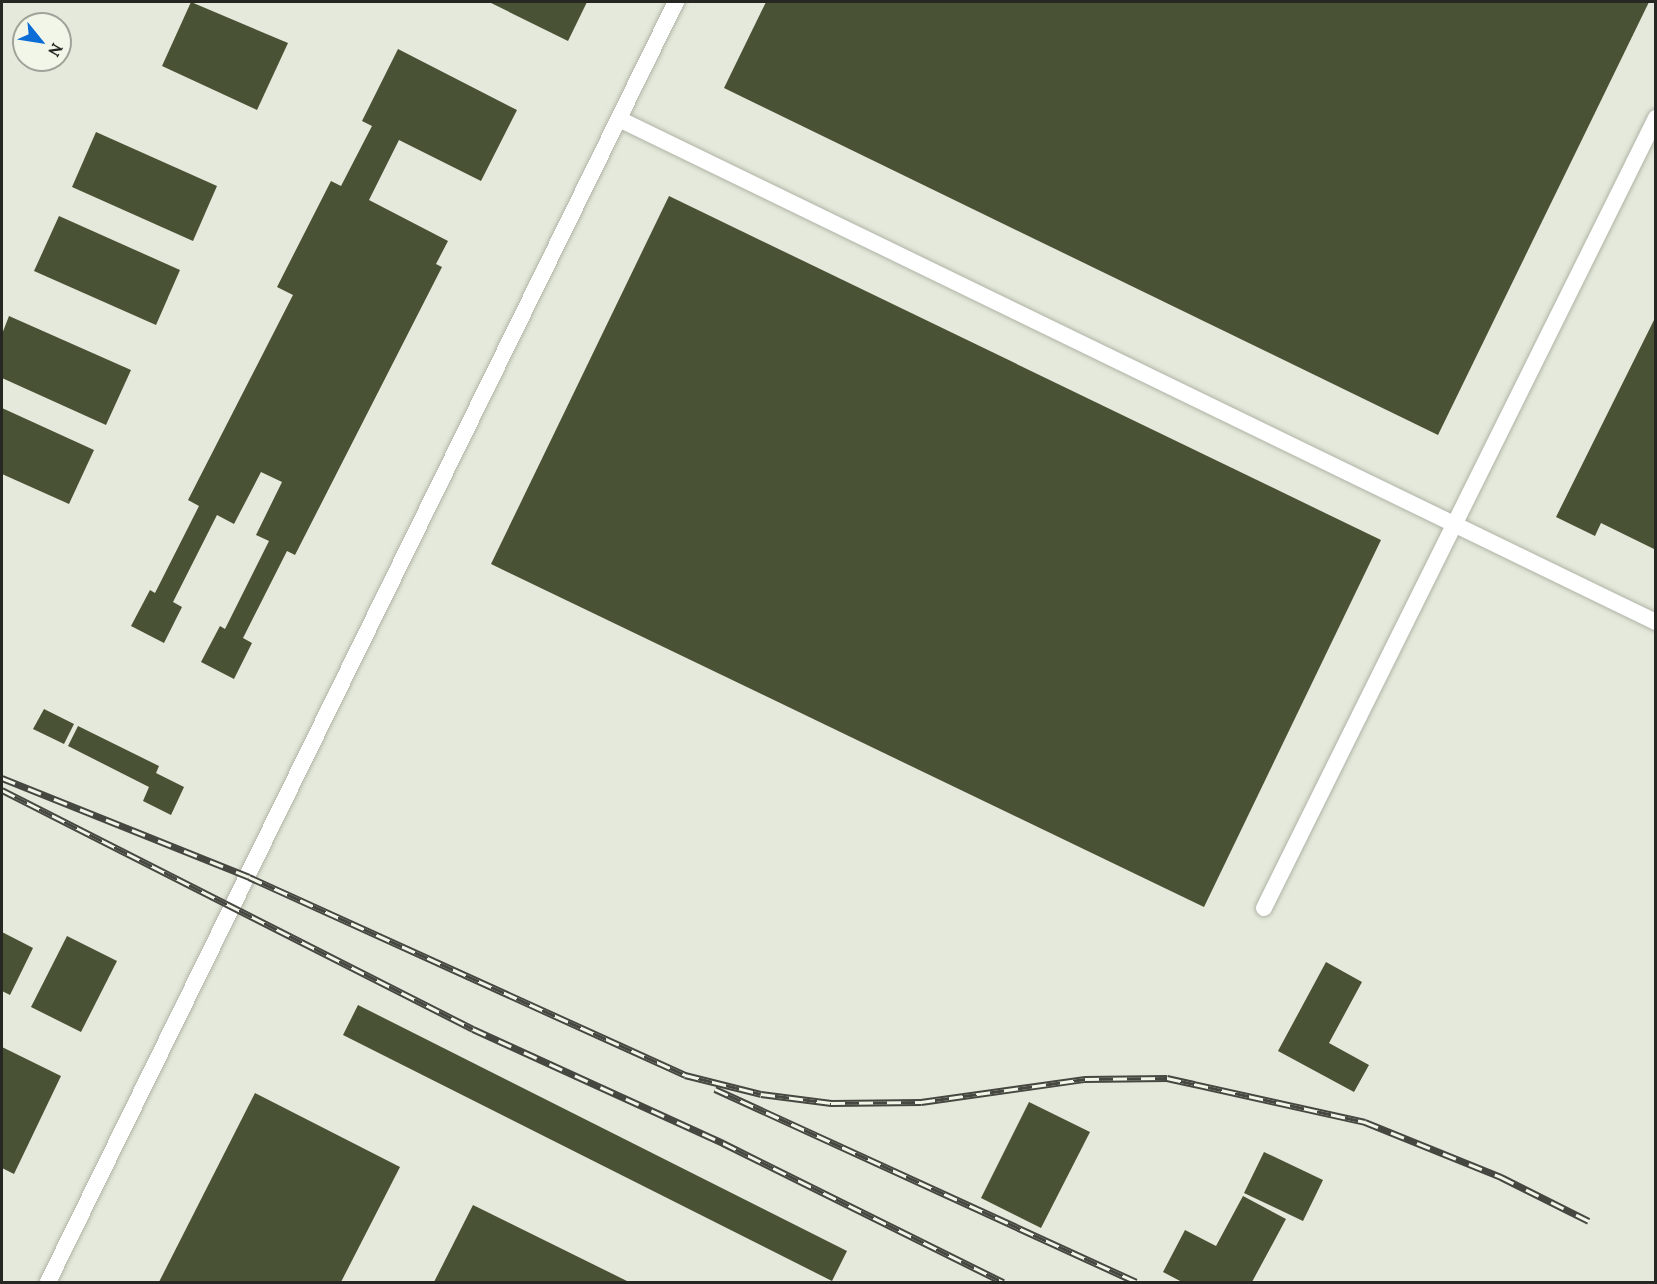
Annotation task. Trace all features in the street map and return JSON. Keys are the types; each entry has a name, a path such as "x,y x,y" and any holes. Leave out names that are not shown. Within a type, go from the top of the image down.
{"lane":[{"path":"48,1282 676,2"},
{"path":"1264,908 1656,118"},
{"path":"619,119 1656,622"}],"building":[{"path":"191,2 288,43 257,110 162,66"},
{"path":"489,2 587,2 568,41"},
{"path":"766,2 1649,2 1438,435 724,88"},
{"path":"398,49 517,110 481,181 399,140 369,200 448,241 436,264 442,267 295,555 287,551 243,638 252,643 234,679 201,662 220,626 225,629 269,541 256,535 282,482 261,472 234,524 217,515 173,602 182,607 164,643 131,626 150,590 155,593 199,506 188,500 293,295 277,287 331,181 341,186 372,126 362,121"},
{"path":"96,132 217,186 193,241 72,187"},
{"path":"669,196 1381,540 1204,907 491,564"},
{"path":"59,216 180,270 156,325 34,271"},
{"path":"9,316 131,370 106,425 2,378 2,334"},
{"path":"1656,316 1656,550 1601,523 1595,536 1556,517"},
{"path":"2,408 94,450 69,504 2,474"},
{"path":"44,709 74,724 64,744 33,729"},
{"path":"78,726 159,766 156,773 184,787 171,815 143,801 149,787 68,746"},
{"path":"2,932 33,948 10,995 2,991"},
{"path":"67,936 117,961 81,1032 31,1007"},
{"path":"1326,962 1362,982 1329,1043 1369,1065 1354,1092 1278,1051"},
{"path":"358,1005 847,1251 832,1281 343,1035"},
{"path":"2,1047 61,1076 14,1174 2,1168"},
{"path":"255,1093 400,1167 341,1282 159,1282"},
{"path":"1029,1102 1090,1132 1041,1228 981,1198"},
{"path":"1264,1152 1323,1180 1303,1221 1244,1193"},
{"path":"1243,1196 1286,1219 1252,1282 1182,1282 1163,1272 1185,1230 1216,1246"},
{"path":"473,1205 629,1282 434,1282"}],"railway":[{"path":"2,778 249,877 685,1075 761,1094 831,1103 921,1102 1085,1079 1167,1078 1365,1122 1501,1177 1589,1221"},
{"path":"2,790 473,1029 723,1143 1003,1282"},
{"path":"715,1089 1136,1282"}]}
